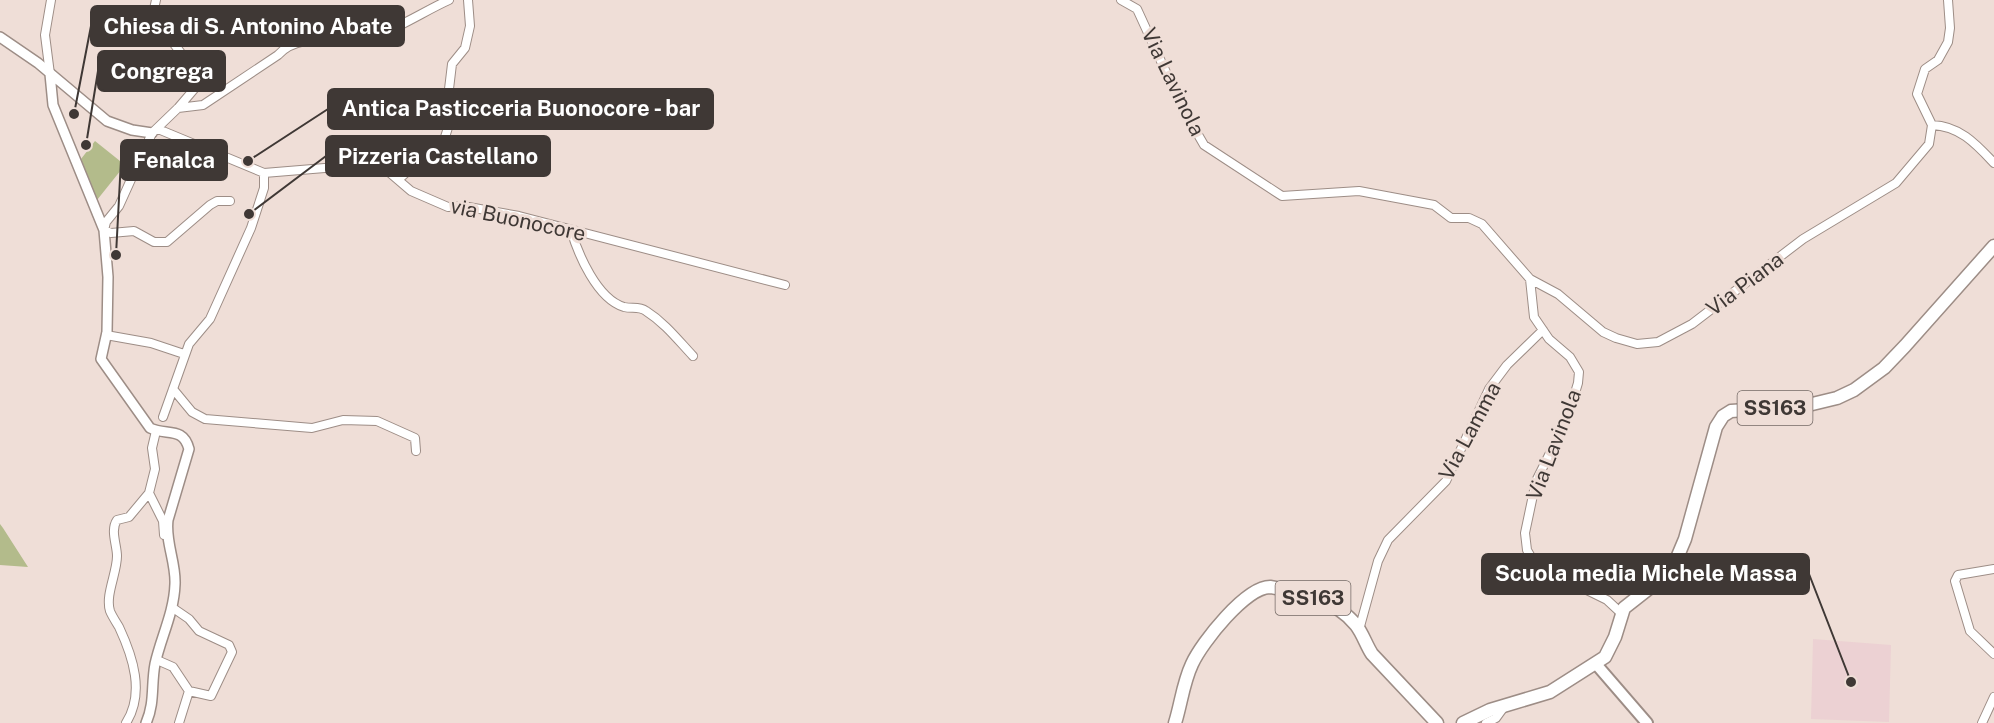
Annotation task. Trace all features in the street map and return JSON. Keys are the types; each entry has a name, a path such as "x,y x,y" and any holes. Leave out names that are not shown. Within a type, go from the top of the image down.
{"main road":[{"name":"SS163","path":"1463,723 1490,710 1550,692 1596,664 1609,651 1621,613 1629,602 1666,575 1677,558 1685,539 1716,427 1723,416 1737,410 1811,405 1854,390 1884,368 1994,246"},
{"name":"SS163","path":"1175,723 1184,685 1202,647 1242,601 1262,587 1297,592 1335,607 1359,630 1363,642 1372,654 1437,723"},
{"path":"1596,664 1647,723"}],"street":[{"path":"51,0 45,35 52,99 104,230 108,254 106,335 100,354 103,364 144,422 156,431 178,432 187,441 189,448 166,531 174,564 173,608 157,660 153,709 146,723"},
{"path":"104,230 106,222 119,206 155,131 196,87 195,72 163,29 154,9 156,0"},
{"path":"178,108 203,105 278,55 284,48 299,41 369,37 384,33 449,0"},
{"path":"399,179 445,137 454,109 449,89 452,64 465,48 470,26 468,0"},
{"name":"Via Lavinola","path":"1121,0 1137,9 1182,108 1204,145 1282,196 1359,191 1434,205 1451,218 1469,218 1482,224 1530,279 1534,317 1579,372 1578,383 1560,436 1536,481 1525,533 1527,550 1537,563 1550,572 1607,600 1621,613"},
{"path":"1948,0 1950,28 1948,42 1938,60 1925,69 1917,94 1932,125 1959,131 1971,138 1994,163"},
{"path":"0,37 107,121 132,130 155,131"},
{"path":"52,99 64,85"},
{"name":"Via Piana","path":"1530,279 1558,294 1603,332 1637,344 1658,342 1692,324 1803,239 1896,183 1929,144 1932,125"},
{"name":"via Buonocore","path":"155,131 264,173 370,166 383,168 411,191 448,207 464,206 508,214 785,285"},
{"path":"163,417 184,354 210,319 251,228 264,188 264,173"},
{"path":"104,230 111,233 134,231 154,242 166,242 210,205 217,201 230,201"},
{"path":"571,230 578,255 601,289 623,307 643,308 659,319 693,356"},
{"name":"Via Lamma","path":"1359,630 1378,561 1388,540 1446,481 1489,389 1507,365 1543,330"},
{"path":"106,335 151,343 184,354"},
{"path":"173,389 192,412 205,419 312,428 343,420 377,421 415,438 416,451"},
{"path":"126,723 136,702 138,690 122,636 110,611 117,555 114,526 117,520 129,517 149,493 155,469 152,448 156,431"},
{"path":"149,493 163,520 164,534 174,564"},
{"path":"1994,569 1958,575 1955,581 1970,631 1994,654"},
{"path":"157,660 173,667 189,691 211,696 232,652 229,645 199,631 173,608"},
{"path":"179,723 189,691"},
{"path":"1982,723 1994,697"},
{"path":"1418,705 1428,723"},
{"path":"1486,723 1496,718 1503,707"}],"shaded area":[{"path":"1813,639 1891,645 1889,722 1811,719"}],"green space":[{"path":"95,141 125,165 97,200 81,159"},
{"path":"0,524 3,528 28,567 0,565"}],"place":[{"name":"Chiesa di S. Antonino Abate","path":"74,114"},
{"name":"Congrega","path":"86,145"},
{"name":"Antica Pasticceria Buonocore - bar","path":"248,161"},
{"name":"Pizzeria Castellano","path":"249,214"},
{"name":"Fenalca","path":"116,255"},
{"name":"Scuola media Michele Massa","path":"1851,682"}]}
